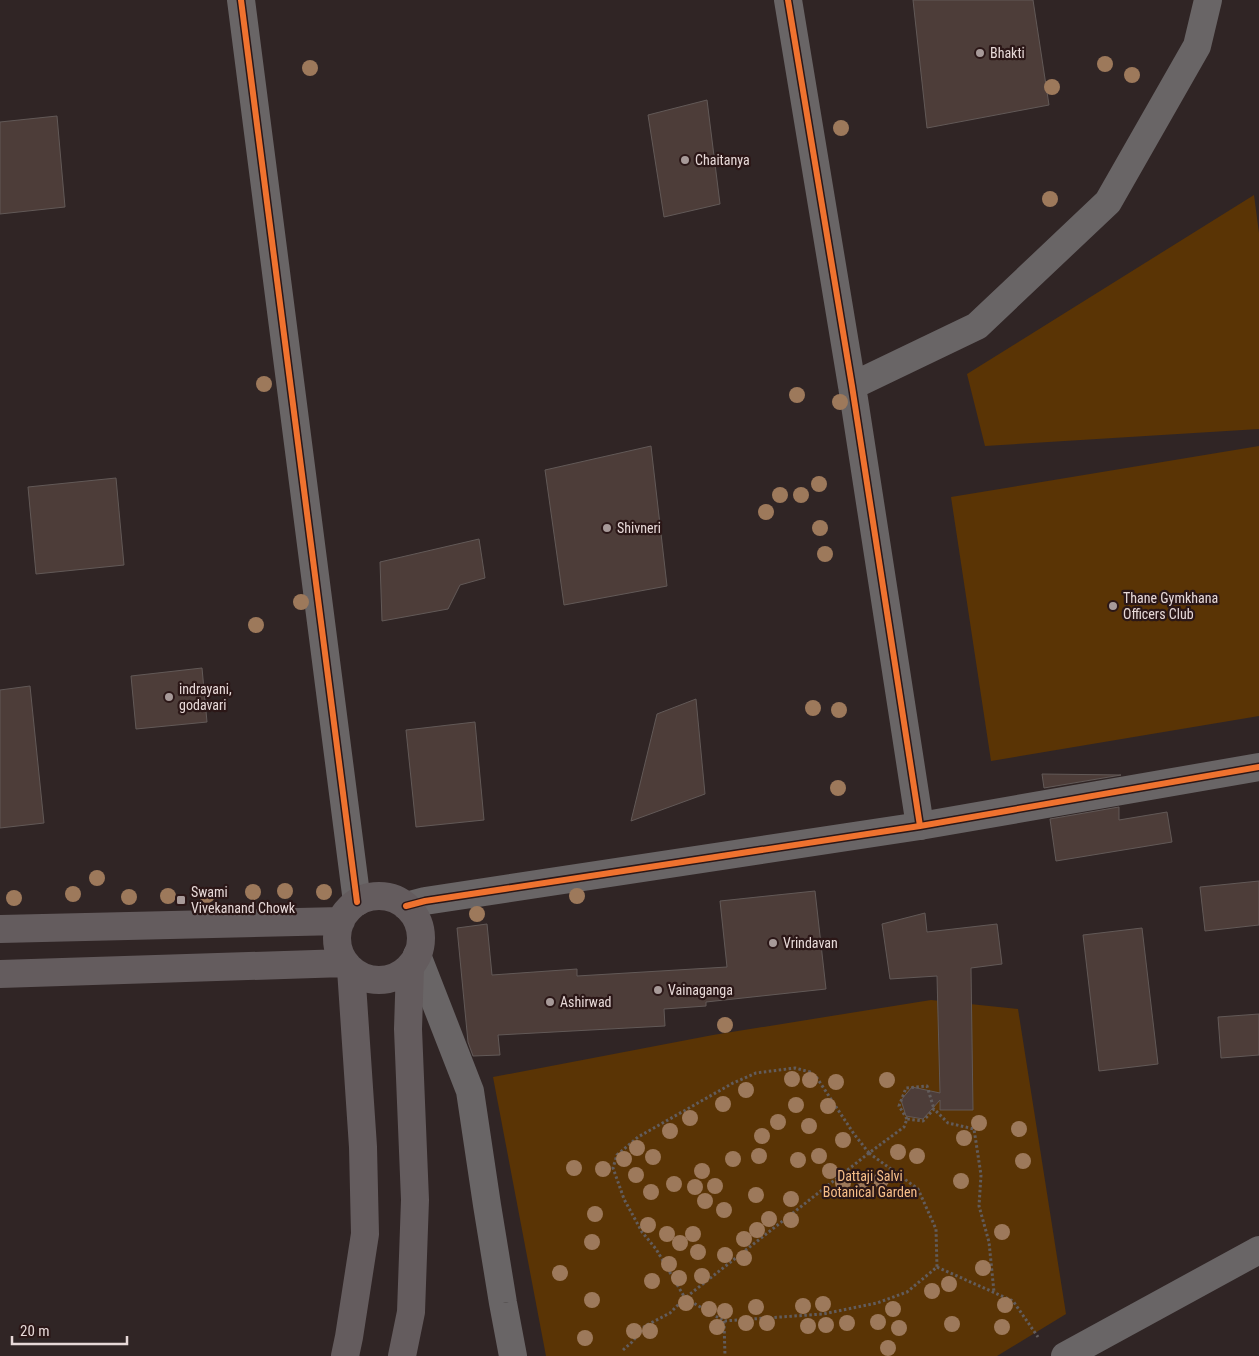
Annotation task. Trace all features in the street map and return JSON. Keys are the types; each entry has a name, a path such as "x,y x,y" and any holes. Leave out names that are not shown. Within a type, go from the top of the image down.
{"main road":[{"path":"402,1356 411,1312 415,1200 408,1029 413,960 420,942 419,928 414,916 406,906 395,899 380,896 370,897 349,911 337,932 340,954 348,966 362,976 374,980 388,979 400,974 413,960"},
{"path":"0,930 349,911"},
{"path":"0,974 348,966"},
{"path":"345,1356 365,1234 361,1112 348,966"}],"street":[{"path":"241,0 349,911"},
{"path":"788,0 852,386 920,826"},
{"path":"852,386 977,326 1108,202 1198,46 1208,0"},
{"path":"406,906 425,901 920,826 1259,767"},
{"path":"413,960 470,1091 503,1304 513,1356"},
{"path":"1065,1356 1259,1250"}],"path":[{"path":"794,1068 810,1072 817,1078 854,1134 869,1153 918,1189 936,1229 937,1267 907,1292 877,1303 823,1314 724,1321 685,1298 656,1249 642,1232 624,1199 613,1168 617,1155 638,1137 733,1083 756,1073 794,1068"},
{"path":"934,1109 923,1121 907,1119 898,1106 906,1088 926,1086 934,1109 948,1123 974,1129 981,1175 978,1206 989,1242 994,1292"},
{"path":"623,1350 645,1326 670,1313 685,1298 904,1127 907,1119"},
{"path":"937,1267 1013,1301 1040,1340"},
{"path":"724,1321 725,1356"}],"green space":[{"path":"1254,195 1259,233 1259,429 985,446 967,374"},
{"name":"Thane Gymkhana Officers Club","path":"1259,446 1259,716 991,761 951,497"},
{"name":"Dattaji Salvi Botanical Garden","path":"931,1000 1018,1009 1066,1314 997,1356 546,1356 493,1077 713,1035"}],"building":[{"name":"Bhakti","path":"913,0 1033,0 1049,105 927,128"},
{"name":"Chaitanya","path":"707,100 720,204 664,217 648,115"},
{"path":"57,116 65,207 0,214 0,122"},
{"name":"Shivneri","path":"651,446 667,586 564,605 545,470"},
{"path":"116,478 124,565 36,574 28,487"},
{"path":"479,539 485,578 460,585 448,609 382,621 380,562"},
{"name":"indrayani, godavari","path":"202,668 207,722 136,729 131,676"},
{"path":"30,686 44,823 0,828 0,690"},
{"path":"696,699 705,794 631,821 657,714"},
{"path":"475,722 484,820 416,827 406,730"},
{"path":"1042,774 1121,775 1044,788"},
{"path":"1119,807 1119,820 1167,812 1172,842 1056,861 1050,819"},
{"path":"1259,881 1259,925 1205,931 1200,887"},
{"path":"815,891 826,989 706,1002 706,1006 664,1009 665,1026 498,1035 500,1055 473,1056 468,1042 457,928 487,924 492,975 577,969 577,976 727,967 720,901"},
{"path":"925,913 927,932 997,924 1002,964 971,968 973,1110 940,1110 940,1100 923,1119 906,1116 901,1100 912,1087 940,1093 937,976 890,979 882,924"},
{"path":"1142,928 1158,1064 1099,1071 1083,935"},
{"path":"1259,1014 1259,1055 1221,1058 1218,1017"}],"cycle path":[{"path":"241,0 357,902"},
{"path":"788,0 852,386 920,826"},
{"path":"406,906 425,901 920,826 1259,767"}],"place":[{"name":"Bhakti","path":"980,53"},
{"name":"Chaitanya","path":"685,160"},
{"name":"Shivneri","path":"607,528"},
{"name":"Thane Gymkhana Officers Club","path":"1113,606"},
{"name":"indrayani, godavari","path":"169,697"},
{"name":"Swami Vivekanand Chowk","path":"181,900"},
{"name":"Vrindavan","path":"773,943"},
{"name":"Vainaganga","path":"658,990"},
{"name":"Ashirwad","path":"550,1002"}]}
